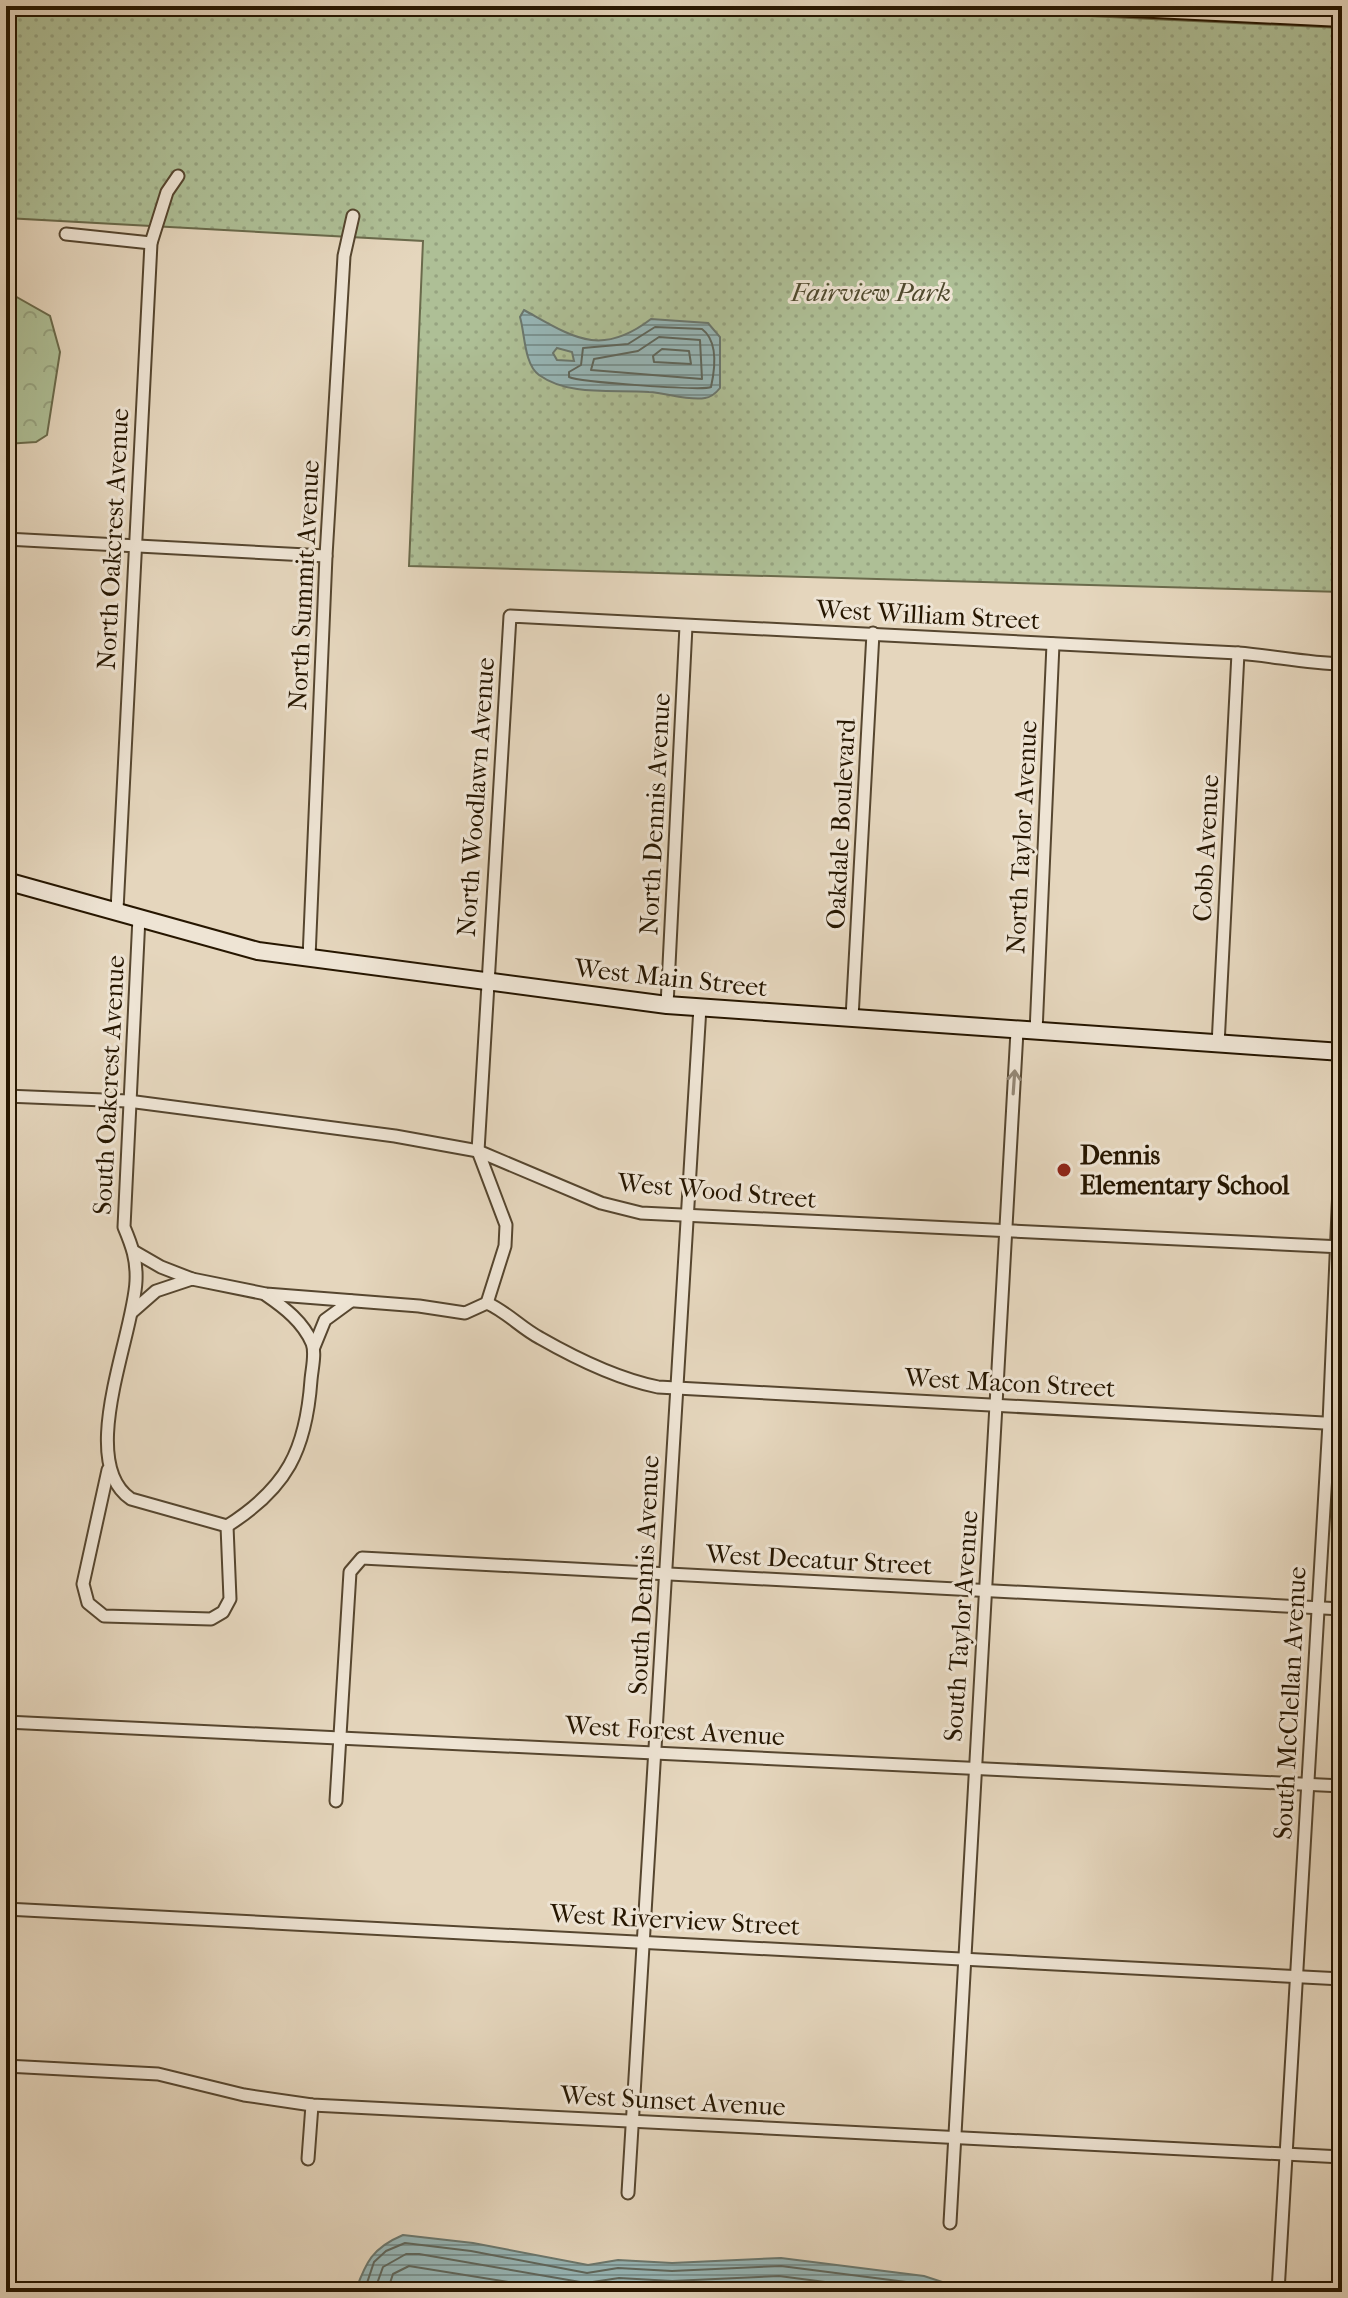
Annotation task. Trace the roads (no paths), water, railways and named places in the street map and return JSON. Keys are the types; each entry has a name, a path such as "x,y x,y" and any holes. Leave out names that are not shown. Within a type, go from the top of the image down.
{"main road":[{"path":"1113,6 1342,17"}],"street":[{"name":"North Oakcrest Avenue","path":"117,910 151,243 167,192 178,176"},
{"name":"North Summit Avenue","path":"309,958 326,556 344,256 353,216"},
{"path":"66,234 151,243"},
{"path":"6,539 326,556"},
{"name":"West William Street","path":"510,616 1238,653 1275,656 1295,663 1342,664"},
{"name":"North Woodlawn Avenue","path":"478,1151 510,616"},
{"name":"North Dennis Avenue","path":"667,1005 686,626"},
{"name":"Oakdale Boulevard","path":"852,1018 873,633"},
{"name":"North Taylor Avenue","path":"1036,1032 1053,644"},
{"name":"Cobb Avenue","path":"1218,1045 1238,653"},
{"name":"West Main Street","path":"6,881 228,943 309,958 667,1005 1342,1052"},
{"name":"South Oakcrest Avenue","path":"132,1312 135,1252 124,1227 139,917"},
{"name":"South Dennis Avenue","path":"628,2193 700,1007"},
{"name":"South Taylor Avenue","path":"950,2223 973,1768 986,1591 1017,1031"},
{"name":"West Wood Street","path":"6,1096 128,1101 395,1136 478,1151 621,1210 1339,1247"},
{"name":"South McClellan Avenue","path":"1278,2292 1317,1607 1336,1424 1342,1117"},
{"path":"135,1252 161,1267 192,1279 266,1294 465,1313 487,1303 505,1246 506,1225 478,1151"},
{"path":"192,1279 156,1291 132,1312 114,1378 108,1469 83,1584 88,1603 104,1616 198,1622 223,1612 230,1599 231,1582 227,1526"},
{"path":"266,1294 301,1324 314,1347"},
{"path":"108,1469 114,1484 131,1499 227,1526 267,1499 287,1474 310,1400 314,1347 325,1320 352,1301"},
{"name":"West Macon Street","path":"487,1303 508,1313 538,1337 636,1382 676,1387 1336,1424"},
{"name":"West Decatur Street","path":"339,1739 350,1572 354,1563 373,1556 1342,1609"},
{"name":"West Forest Avenue","path":"6,1722 1342,1786"},
{"path":"336,1801 339,1739"},
{"name":"West Riverview Street","path":"6,1909 645,1940 1342,1979"},
{"name":"West Sunset Avenue","path":"6,2066 158,2074 244,2095 312,2105 1342,2157"},
{"path":"308,2159 312,2105"}],"water":[{"path":"524,310 572,335 601,340 617,338 651,319 708,323 720,337 720,388 710,397 698,399 649,392 564,387 539,375 530,364 520,317","holes":["557,348 572,352 574,361 557,360 553,353"]},
{"path":"403,2235 473,2243 588,2265 618,2260 672,2263 781,2258 924,2276 973,2292 355,2292 363,2272 377,2251"}],"place":[{"name":"Dennis Elementary School","path":"1064,1170"}],"park label":[{"name":"Fairview Park","path":"871,292"}]}
